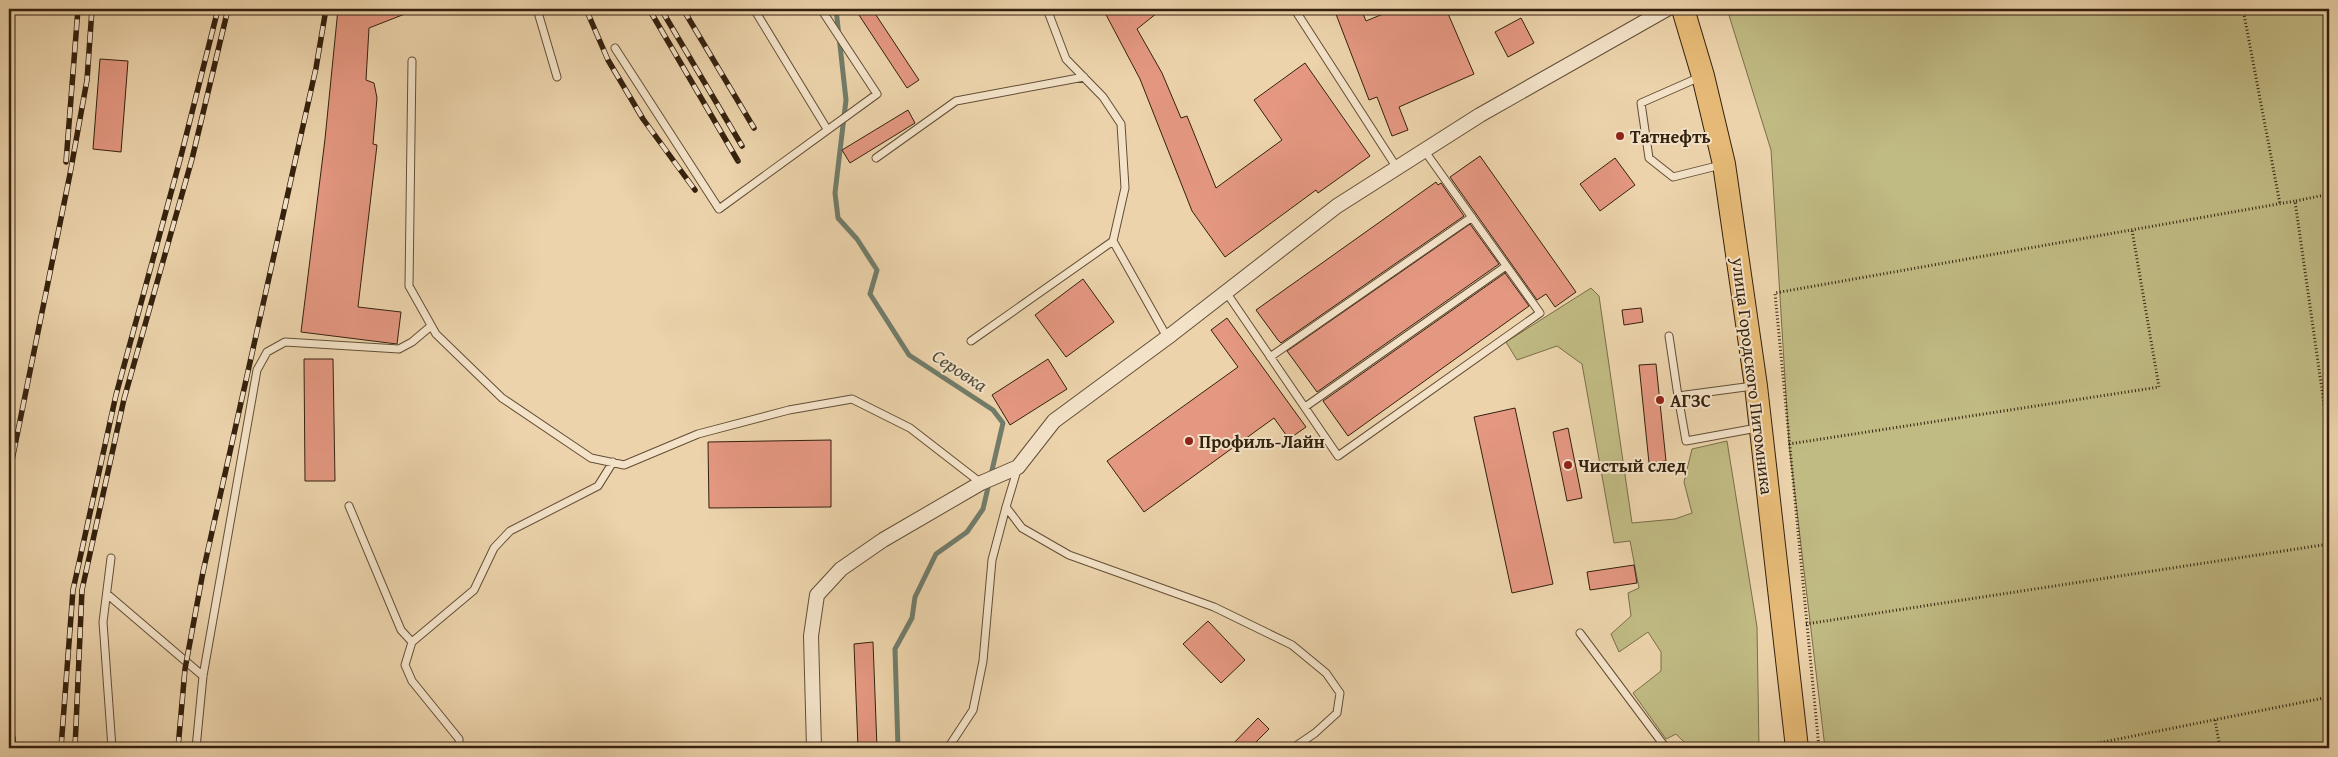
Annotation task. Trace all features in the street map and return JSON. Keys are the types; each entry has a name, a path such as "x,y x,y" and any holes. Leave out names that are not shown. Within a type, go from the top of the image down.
{"main road":[{"name":"улица Городского Питомника","path":"1683,9 1724,164 1756,386 1797,748"}],"street":[{"path":"814,748 811,636 817,595 841,570 883,540 981,483 1018,467 1054,422 1337,206 1480,115 1667,9"}],"lane":[{"path":"537,9 558,77"},
{"path":"754,9 827,129"},
{"path":"615,48 719,209 877,94 821,9"},
{"path":"971,341 1113,241 1125,188 1121,124 1103,97 1066,59 1047,9"},
{"path":"1297,13 1398,168"},
{"path":"412,61 409,286 436,334 502,398 591,458 624,465 707,432 789,410 852,399 910,428 981,483"},
{"path":"1702,76 1642,103 1649,158 1673,177 1724,164"},
{"path":"876,158 956,101 1084,78"},
{"path":"1226,292 1338,456 1540,313 1424,150"},
{"path":"1270,357 1472,217"},
{"path":"1113,241 1167,337"},
{"path":"1305,407 1506,266"},
{"path":"196,748 202,676 256,370 267,352 285,342 399,350 431,326"},
{"path":"1669,336 1686,441 1760,428"},
{"path":"1678,396 1756,386"},
{"path":"459,748 459,739 412,681 405,665 412,642 474,590 494,548 510,531 598,486 613,462"},
{"path":"948,748 973,710 982,661 992,560 1018,467"},
{"path":"349,506 401,630 412,642"},
{"path":"1006,507 1022,528 1069,555 1214,608 1292,646 1326,673 1340,693 1337,713 1315,733 1292,748"},
{"path":"111,558 103,622 112,748"},
{"path":"106,594 202,676"},
{"path":"1580,633 1666,748"}],"path":[{"path":"2243,9 2280,204"},
{"path":"1819,748 1775,293 2329,194"},
{"path":"2296,201 2329,439"},
{"path":"1789,444 2159,387 2132,230"},
{"path":"1806,624 2329,544"},
{"path":"2073,748 2329,697"},
{"path":"2215,720 2220,748"}],"shaded area":[{"path":"1727,9 2329,9 2329,748 1825,748 1789,444 1771,150"},
{"path":"1591,288 1599,296 1632,523 1675,519 1692,513 1684,482 1692,449 1727,441 1757,627 1759,748 1690,748 1676,734 1666,739 1633,693 1661,671 1661,652 1648,632 1619,652 1611,634 1631,616 1628,593 1639,588 1630,541 1614,543 1582,364 1557,346 1517,360 1506,342"}],"building":[{"path":"338,9 415,10 369,28 366,80 374,83 377,98 373,144 377,145 358,307 401,312 397,344 301,332 325,139"},
{"path":"855,9 872,9 919,80 907,88"},
{"path":"1103,9 1162,9 1137,29 1162,73 1181,118 1187,116 1216,188 1282,140 1254,100 1305,63 1370,156 1318,193 1316,190 1225,257 1192,211 1140,79"},
{"path":"1334,9 1361,9 1366,21 1395,9 1446,9 1474,74 1399,107 1408,130 1392,136 1377,97 1369,100"},
{"path":"1521,18 1534,43 1508,57 1495,32"},
{"path":"100,59 128,61 121,152 93,149"},
{"path":"908,110 915,123 850,163 842,150"},
{"path":"1480,156 1576,292 1555,307 1546,294 1537,300 1450,177"},
{"path":"1615,158 1635,185 1600,211 1580,184"},
{"path":"1436,182 1438,185 1441,183 1464,216 1281,343 1256,310"},
{"path":"1470,224 1499,264 1317,392 1287,351"},
{"path":"1505,273 1529,306 1348,436 1323,401"},
{"path":"1083,279 1114,322 1066,357 1035,315"},
{"path":"1641,308 1643,322 1624,325 1622,310"},
{"name":"Профиль-Лайн","path":"1227,318 1306,427 1289,439 1274,418 1144,512 1107,461 1238,367 1211,330"},
{"path":"304,359 333,359 335,481 305,481"},
{"path":"1048,359 1067,389 1010,425 992,395"},
{"path":"1656,364 1666,461 1649,463 1639,365"},
{"path":"1515,408 1553,584 1512,593 1474,417"},
{"name":"Чистый след","path":"1568,428 1582,498 1567,501 1553,432"},
{"path":"831,440 831,507 709,508 708,442"},
{"path":"1634,565 1637,583 1590,590 1587,572"},
{"path":"1208,621 1245,660 1221,683 1183,644"},
{"path":"873,642 877,748 858,748 854,644"},
{"path":"1258,718 1269,729 1250,748 1229,748"}],"waterway":[{"name":"Серовка","path":"836,9 846,100 835,193 838,218 857,239 877,270 870,294 909,355 993,410 1003,423 983,509 967,532 936,554 915,597 912,618 895,649 898,748"}],"railway":[{"path":"66,162 78,9"},
{"path":"9,475 70,174 87,80 92,9"},
{"path":"61,748 73,590 116,395 181,156 218,9"},
{"path":"75,748 82,590 124,399 192,159 228,9"},
{"path":"178,748 185,669 203,572 316,68 326,9"},
{"path":"586,9 608,60 643,119 695,190"},
{"path":"649,9 738,161"},
{"path":"661,9 742,146"},
{"path":"683,9 754,128"},
{"path":"9,715 14,745"}],"place":[{"name":"Татнефть","path":"1620,136"},
{"name":"АГЗС","path":"1660,400"},
{"name":"Профиль-Лайн","path":"1189,441"},
{"name":"Чистый след","path":"1568,465"}]}
